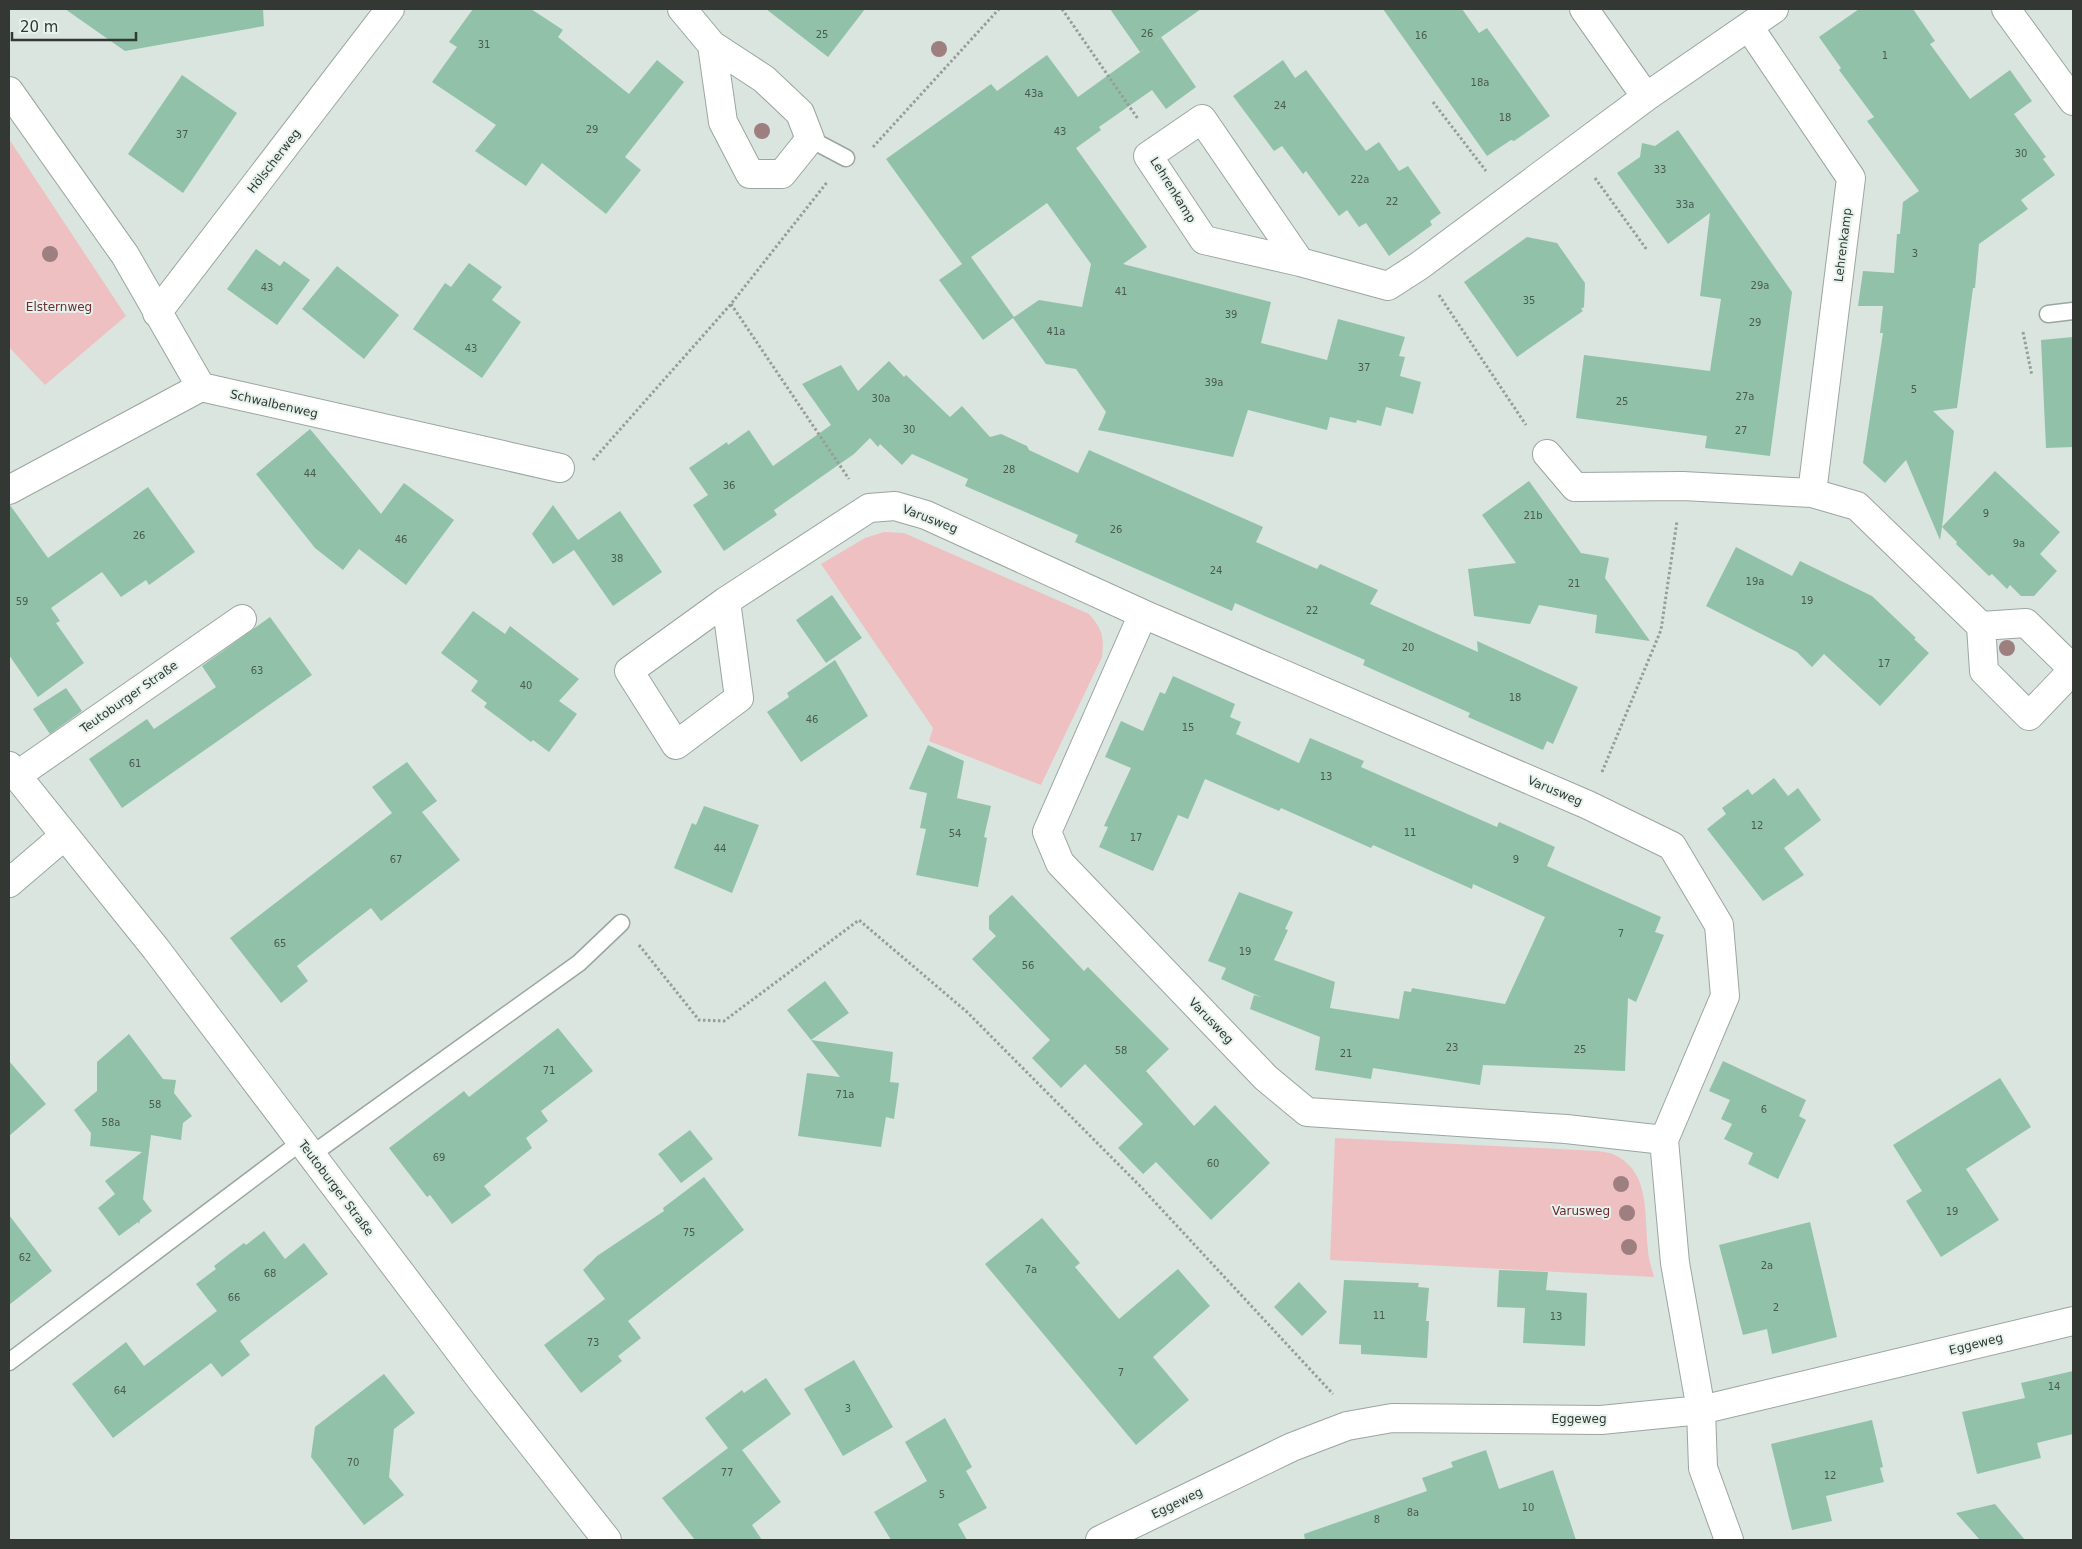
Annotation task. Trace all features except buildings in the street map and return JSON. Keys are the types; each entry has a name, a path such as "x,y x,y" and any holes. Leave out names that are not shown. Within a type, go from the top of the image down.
{"street":[{"name":"Hölscherweg","path":"157,313 390,9"},
{"path":"682,9 712,45 764,79 800,113 810,139 782,174 750,174 723,122 712,45"},
{"path":"1584,9 1646,97"},
{"name":"Lehrenkamp","path":"1300,262 1202,119 1148,156 1204,240 1300,262 1388,286 1419,266 1646,97 1774,9"},
{"path":"2006,9 2073,101"},
{"name":"Lehrenkamp","path":"1749,27 1851,178 1812,493"},
{"path":"9,92 125,255 201,387 9,490"},
{"name":"Schwalbenweg","path":"201,387 560,468"},
{"path":"1547,454 1575,487 1683,486 1812,493 1856,506 1981,626 1984,671 2029,716 2073,669 2026,623 1981,626"},
{"name":"Varusweg","path":"726,601 739,698 676,745 629,671 726,601 869,508 895,506 926,515 1143,614 1588,805 1672,846 1720,926 1725,996 1664,1140 1674,1263 1701,1410 1703,1468 1729,1540"},
{"name":"Varusweg","path":"1143,614 1047,832 1060,863 1266,1078 1307,1112 1566,1128 1664,1140"},
{"name":"Teutoburger Straße","path":"242,619 13,771 156,949 482,1381 607,1540"},
{"path":"9,883 64,836"},
{"name":"Eggeweg","path":"1100,1540 1292,1447 1348,1426 1392,1418 1602,1420 1701,1410 2073,1321"}],"lane":[{"path":"810,139 846,158"},
{"path":"2048,314 2073,311"},
{"path":"9,1362 306,1149 579,963 621,923"}],"path":[{"path":"560,468 591,462 731,304 846,158 872,148 999,9"},
{"path":"1062,9 1159,149"},
{"path":"1433,102 1508,200"},
{"path":"1575,150 1647,250"},
{"path":"1419,266 1547,454"},
{"path":"731,304 869,508"},
{"path":"1588,805 1661,630 1683,486"},
{"path":"621,923 699,1020 724,1021 859,920 981,1026 1140,1186 1337,1399"}],"green space":[{"name":"Elsternweg","path":"9,139 126,316 45,385 9,347"},
{"path":"884,532 904,533 1089,614 1100,629 1103,644 1102,657 1041,785 929,741 933,728 821,564 865,538"},
{"path":"1335,1138 1598,1151 1615,1155 1628,1164 1636,1174 1641,1185 1644,1198 1649,1257 1654,1277 1330,1260"}]}
